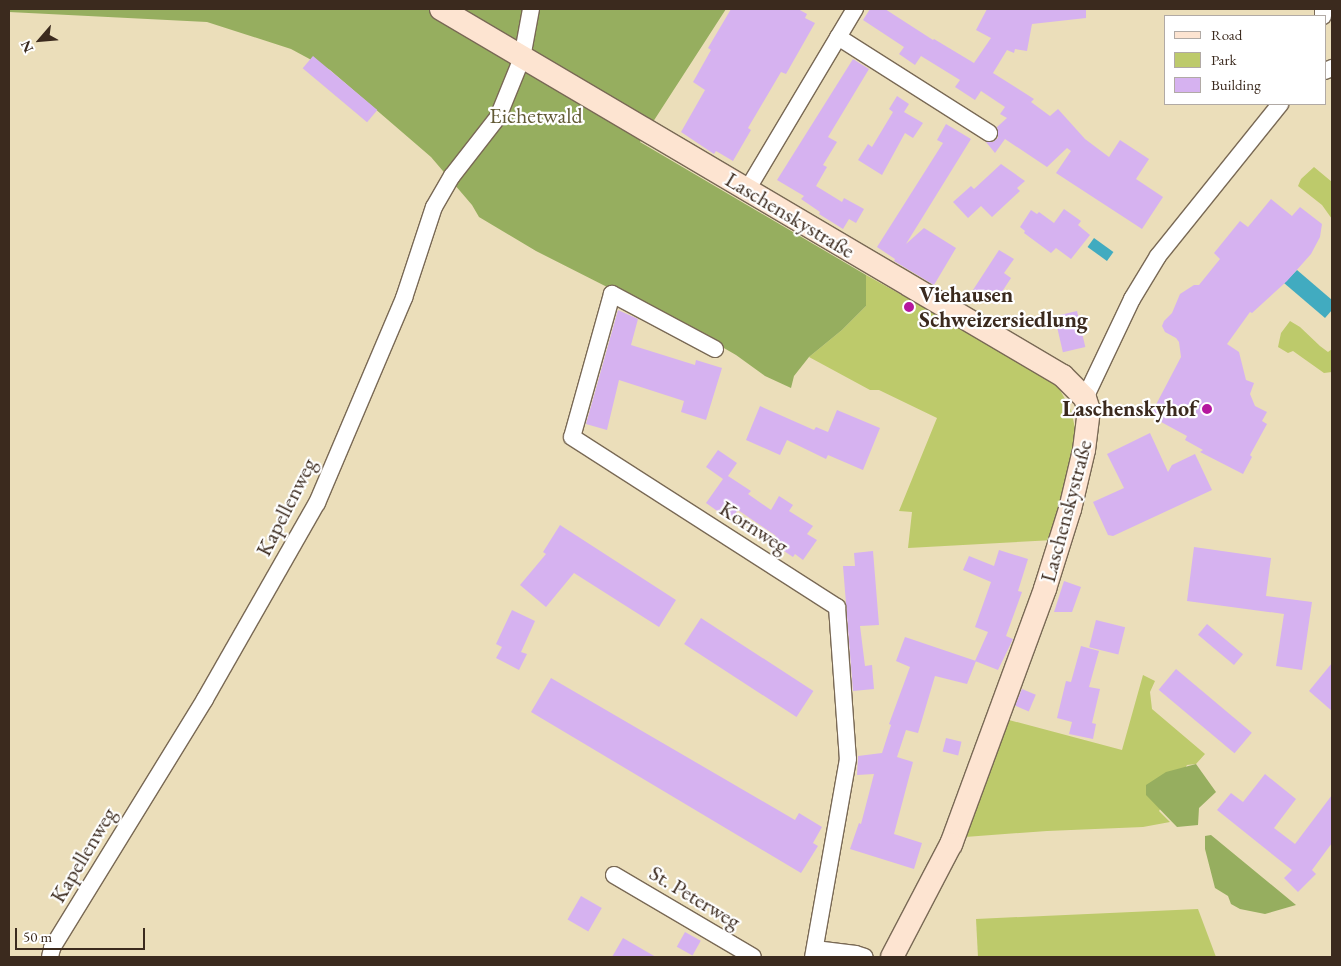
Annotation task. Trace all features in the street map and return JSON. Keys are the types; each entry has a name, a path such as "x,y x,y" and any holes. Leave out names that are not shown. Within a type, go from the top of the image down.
{"street":[{"name":"Laschenskystraße","path":"441,9 1063,376 1085,398 1089,418 1084,450 1070,508 1042,598 951,844 892,957"},
{"name":"Kapellenweg","path":"50,957 52,948 205,700 317,503 404,298 434,207 452,176 498,117 522,58 531,9"},
{"path":"747,190 855,9"},
{"path":"838,37 989,132"},
{"path":"1085,398 1132,300 1158,256 1279,105"},
{"name":"Kornweg","path":"715,349 612,294 572,436 837,608 848,759 814,953"},
{"name":"St. Peterweg","path":"614,875 753,957"},
{"path":"814,953 856,954 865,957"}],"green space":[{"name":"Eichetwald","path":"9,9 726,9 640,142 866,275 866,306 842,330 809,357 794,376 791,388 765,376 736,355 698,333 536,251 479,217 472,205 431,157 330,70 291,49 207,22 9,12"},
{"path":"1314,167 1332,182 1332,219 1322,205 1298,186 1301,179"},
{"path":"866,275 1042,373 1060,390 1071,410 1077,437 1054,540 908,548 912,512 899,511 937,418 879,390 870,390 809,357 842,330 866,306"},
{"path":"1290,321 1300,327 1328,352 1332,349 1332,372 1324,373 1293,351 1288,353 1278,347 1281,333"},
{"path":"1143,675 1155,681 1150,692 1152,709 1205,754 1196,764 1187,765 1159,811 1170,822 1143,827 965,837 1009,720 1122,750"},
{"path":"1196,764 1216,792 1199,808 1198,825 1177,827 1146,795 1146,785 1166,772"},
{"path":"1211,835 1296,905 1265,914 1240,909 1231,904 1228,896 1215,888 1205,849 1205,836"},
{"path":"1198,909 1216,957 978,957 976,919"}],"water":[{"path":"1094,238 1113,252 1107,261 1088,247"},
{"path":"1297,270 1332,300 1332,310 1325,318 1284,283"}],"building":[{"path":"731,9 798,9 807,14 805,18 815,23 786,74 781,72 748,128 751,130 733,161 716,151 714,154 681,132 705,90 693,82 711,50 708,48"},
{"path":"870,9 885,9 933,40 974,63 991,38 976,30 987,9 1086,9 1086,18 1032,24 1027,51 1015,49 1014,53 1007,50 993,73 1034,99 1031,102 1050,116 1058,109 1085,139 1109,157 1120,140 1149,159 1136,179 1163,197 1142,229 1056,173 1071,151 1067,148 1047,167 1005,139 995,153 986,142 993,142 998,138 997,127 1007,118 1000,114 1005,107 981,91 975,100 955,87 960,80 921,56 915,65 899,54 904,47 863,20"},
{"path":"313,56 377,110 367,122 303,68"},
{"path":"853,59 869,69 828,137 837,142 823,165 827,167 816,186 842,202 844,198 864,209 856,223 849,219 843,229 819,214 820,212 801,199 804,196 777,180"},
{"path":"897,96 909,104 904,112 923,123 913,138 905,133 882,175 858,160 868,144 872,147 893,112 889,109"},
{"path":"946,124 971,139 906,244 924,228 956,248 934,285 894,261 895,259 877,247 943,143 937,140"},
{"path":"1001,164 1025,181 1017,188 1020,191 992,217 981,206 968,218 953,202 971,186 974,189"},
{"path":"1271,199 1292,216 1300,207 1322,224 1320,237 1311,254 1287,281 1252,313 1250,312 1227,344 1239,352 1246,380 1254,383 1250,394 1255,406 1267,412 1262,421 1267,424 1250,455 1252,457 1243,474 1200,452 1203,450 1185,440 1187,436 1150,416 1181,357 1179,342 1176,338 1165,332 1162,326 1164,321 1172,313 1180,294 1194,285 1199,285 1220,259 1214,253 1240,221 1248,227"},
{"path":"1064,209 1081,221 1078,225 1090,235 1071,259 1056,248 1051,253 1024,233 1025,231 1020,227 1031,210 1037,214 1039,212 1054,223"},
{"path":"999,250 1014,259 1004,273 1011,278 994,304 973,290"},
{"path":"618,310 638,319 631,345 695,365 696,360 722,368 706,420 681,412 684,401 619,380 607,430 586,424"},
{"path":"1077,311 1085,347 1063,352 1055,316"},
{"path":"760,406 814,430 816,427 828,432 837,410 880,428 863,470 828,455 826,459 787,440 780,455 746,440"},
{"path":"1150,433 1168,472 1172,465 1195,454 1212,490 1113,536 1108,535 1093,502 1124,488 1107,454"},
{"path":"718,450 737,463 728,476 751,491 748,494 771,510 779,496 793,505 789,511 813,526 807,534 817,540 803,560 795,554 793,557 772,543 776,536 738,510 730,520 706,503 723,479 706,467"},
{"path":"560,525 676,600 659,627 574,573 546,607 520,585 546,554 543,552"},
{"path":"1194,547 1271,558 1266,596 1312,602 1302,670 1276,666 1284,614 1187,601"},
{"path":"999,550 1028,559 1018,591 1022,592 1006,636 1013,639 998,670 975,661 988,632 975,627 991,582 963,570 969,556 994,566"},
{"path":"873,551 879,625 860,626 865,666 872,665 874,689 853,691 843,566 855,566 854,553"},
{"path":"1064,581 1081,587 1072,612 1054,612"},
{"path":"512,610 535,621 521,652 527,654 519,670 496,658 502,647 496,644"},
{"path":"701,618 813,691 796,717 684,644"},
{"path":"1096,620 1125,627 1118,654 1089,647"},
{"path":"1207,624 1243,654 1234,665 1198,635"},
{"path":"905,637 976,661 967,684 935,676 918,733 906,730 897,757 913,762 894,834 922,843 914,869 850,849 859,823 861,824 874,774 857,775 858,756 882,753 891,725 889,724 910,667 896,661"},
{"path":"1081,646 1099,651 1089,687 1100,689 1092,723 1096,724 1093,739 1069,734 1072,722 1057,718 1066,681 1071,682"},
{"path":"1332,663 1332,711 1309,691"},
{"path":"1176,669 1252,733 1234,753 1159,690"},
{"path":"551,678 795,820 799,813 822,827 813,843 818,846 801,873 531,712"},
{"path":"1022,689 1036,695 1029,711 1015,706"},
{"path":"946,738 962,742 958,755 943,752"},
{"path":"1265,774 1296,799 1274,828 1295,844 1332,795 1332,843 1312,870 1316,874 1298,892 1284,878 1292,870 1217,810 1231,793 1243,802"},
{"path":"581,896 602,908 588,931 568,919"},
{"path":"685,932 701,941 693,956 677,947"},
{"path":"623,938 656,957 612,957"}],"place":[{"name":"Viehausen Schweizersiedlung","path":"909,307"},
{"name":"Laschenskyhof","path":"1207,409"}]}
